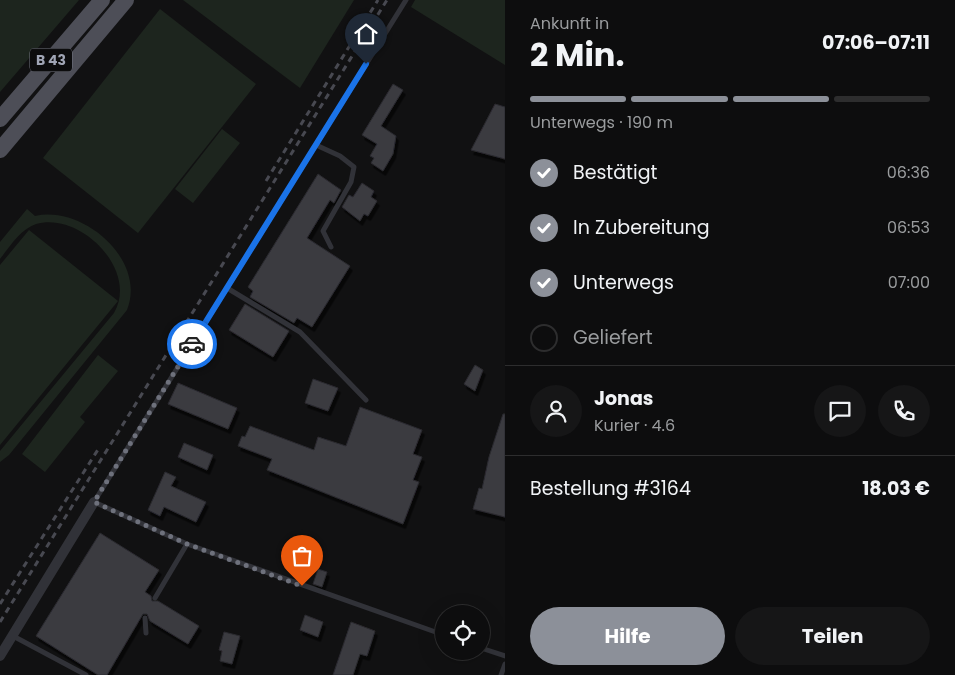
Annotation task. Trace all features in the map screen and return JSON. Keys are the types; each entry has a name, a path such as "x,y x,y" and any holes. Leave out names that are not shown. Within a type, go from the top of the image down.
{"main road":[{"name":"B 43","path":"0,119 102,0"},
{"name":"B 43","path":"0,150 126,0"}],"street":[{"path":"0,656 94,502"}],"lane":[{"path":"406,0 94,502 187,544 435,632"},
{"path":"316,145 340,156 354,167 354,175 351,182 325,224 324,237 331,247"},
{"path":"227,288 300,332 366,400"},
{"path":"155,598 187,544"},
{"path":"145,618 146,633"},
{"path":"12,636 86,675"},
{"path":"490,651 505,656"},
{"path":"501,675 505,664"}],"shaded area":[{"path":"0,0 79,0 0,92"},
{"path":"183,0 354,0 300,88"},
{"path":"415,0 505,0 505,65 411,7"},
{"path":"160,9 256,84 138,233 43,158"},
{"path":"222,129 240,143 193,203 175,189"},
{"path":"27,209 35,216 54,215 72,219 90,228 106,240 119,255 128,273 131,291 127,310 9,455 0,462 0,451 114,313 120,296 119,279 112,263 101,248 87,235 70,226 53,222 31,226 16,238 0,259 0,242"},
{"path":"29,230 118,301 0,445 0,265"},
{"path":"98,355 118,371 80,417 85,422 45,472 22,454"}],"building":[{"path":"393,84 403,90 381,126 396,136 393,154 383,171 371,163 374,158 370,156 377,144 362,135"},
{"path":"495,104 505,107 505,159 471,150"},
{"path":"318,174 341,190 334,203 330,200 307,238 350,266 312,327 297,318 294,323 250,297 253,291 248,287"},
{"path":"362,183 374,191 371,197 377,201 368,216 364,214 360,221 342,207 349,195 353,197"},
{"path":"245,304 289,331 273,357 229,330"},
{"path":"475,365 483,370 475,391 464,384"},
{"path":"313,379 338,388 328,411 305,403"},
{"path":"178,383 237,408 228,429 168,404"},
{"path":"360,407 422,430 413,454 422,457 413,480 419,482 403,524 267,470 272,459 238,446 242,436 245,437 250,426 314,450 318,437 346,446"},
{"path":"503,414 505,414 505,517 473,509 479,488 482,489 489,457"},
{"path":"184,443 213,455 207,470 178,457"},
{"path":"165,472 176,477 171,486 206,502 196,522 164,507 160,516 148,510"},
{"path":"100,533 159,570 145,592 151,596 152,601 158,601 199,626 188,644 150,621 147,614 143,614 107,675 98,675 36,636"},
{"path":"318,569 327,572 322,587 313,584"},
{"path":"305,615 323,622 318,637 300,630"},
{"path":"351,622 375,631 367,656 360,654 353,675 333,675"},
{"path":"224,632 240,636 232,664 220,661 222,651 219,650"}],"railway":[{"path":"266,181 378,0"},
{"path":"0,622 387,0"},
{"path":"0,604 99,448"}],"way so far":[{"path":"192,344 94,502 187,544 302,586"}],"route":[{"path":"192,344 366,64"}]}
